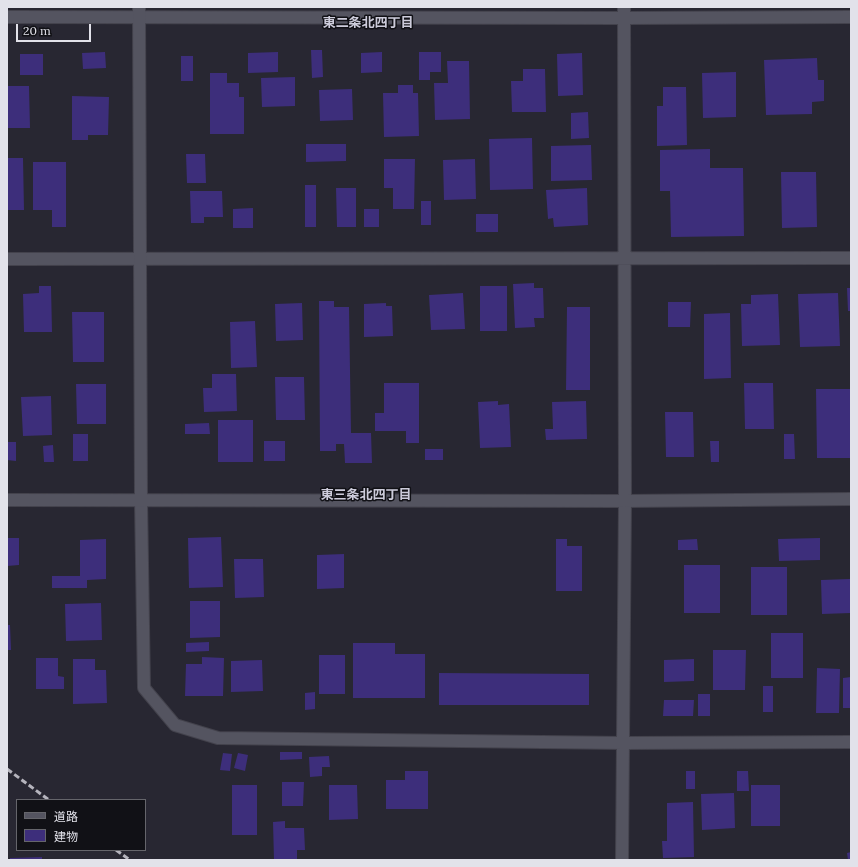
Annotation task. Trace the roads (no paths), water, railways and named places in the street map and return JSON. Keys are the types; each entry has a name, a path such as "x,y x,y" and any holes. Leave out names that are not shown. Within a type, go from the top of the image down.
{"street":[{"path":"139,13 139,259 144,688 175,725 218,738 623,742 851,742"},
{"path":"7,17 139,13 625,13 851,17"},
{"path":"622,860 626,258 625,13"},
{"path":"7,259 851,258"},
{"path":"7,500 625,501 851,499"}],"railway":[{"path":"7,769 48,799"},
{"path":"117,851 130,860"}],"district":[{"name":"東二条北四丁目","path":"368,23"},
{"name":"東三条北四丁目","path":"366,495"}]}
